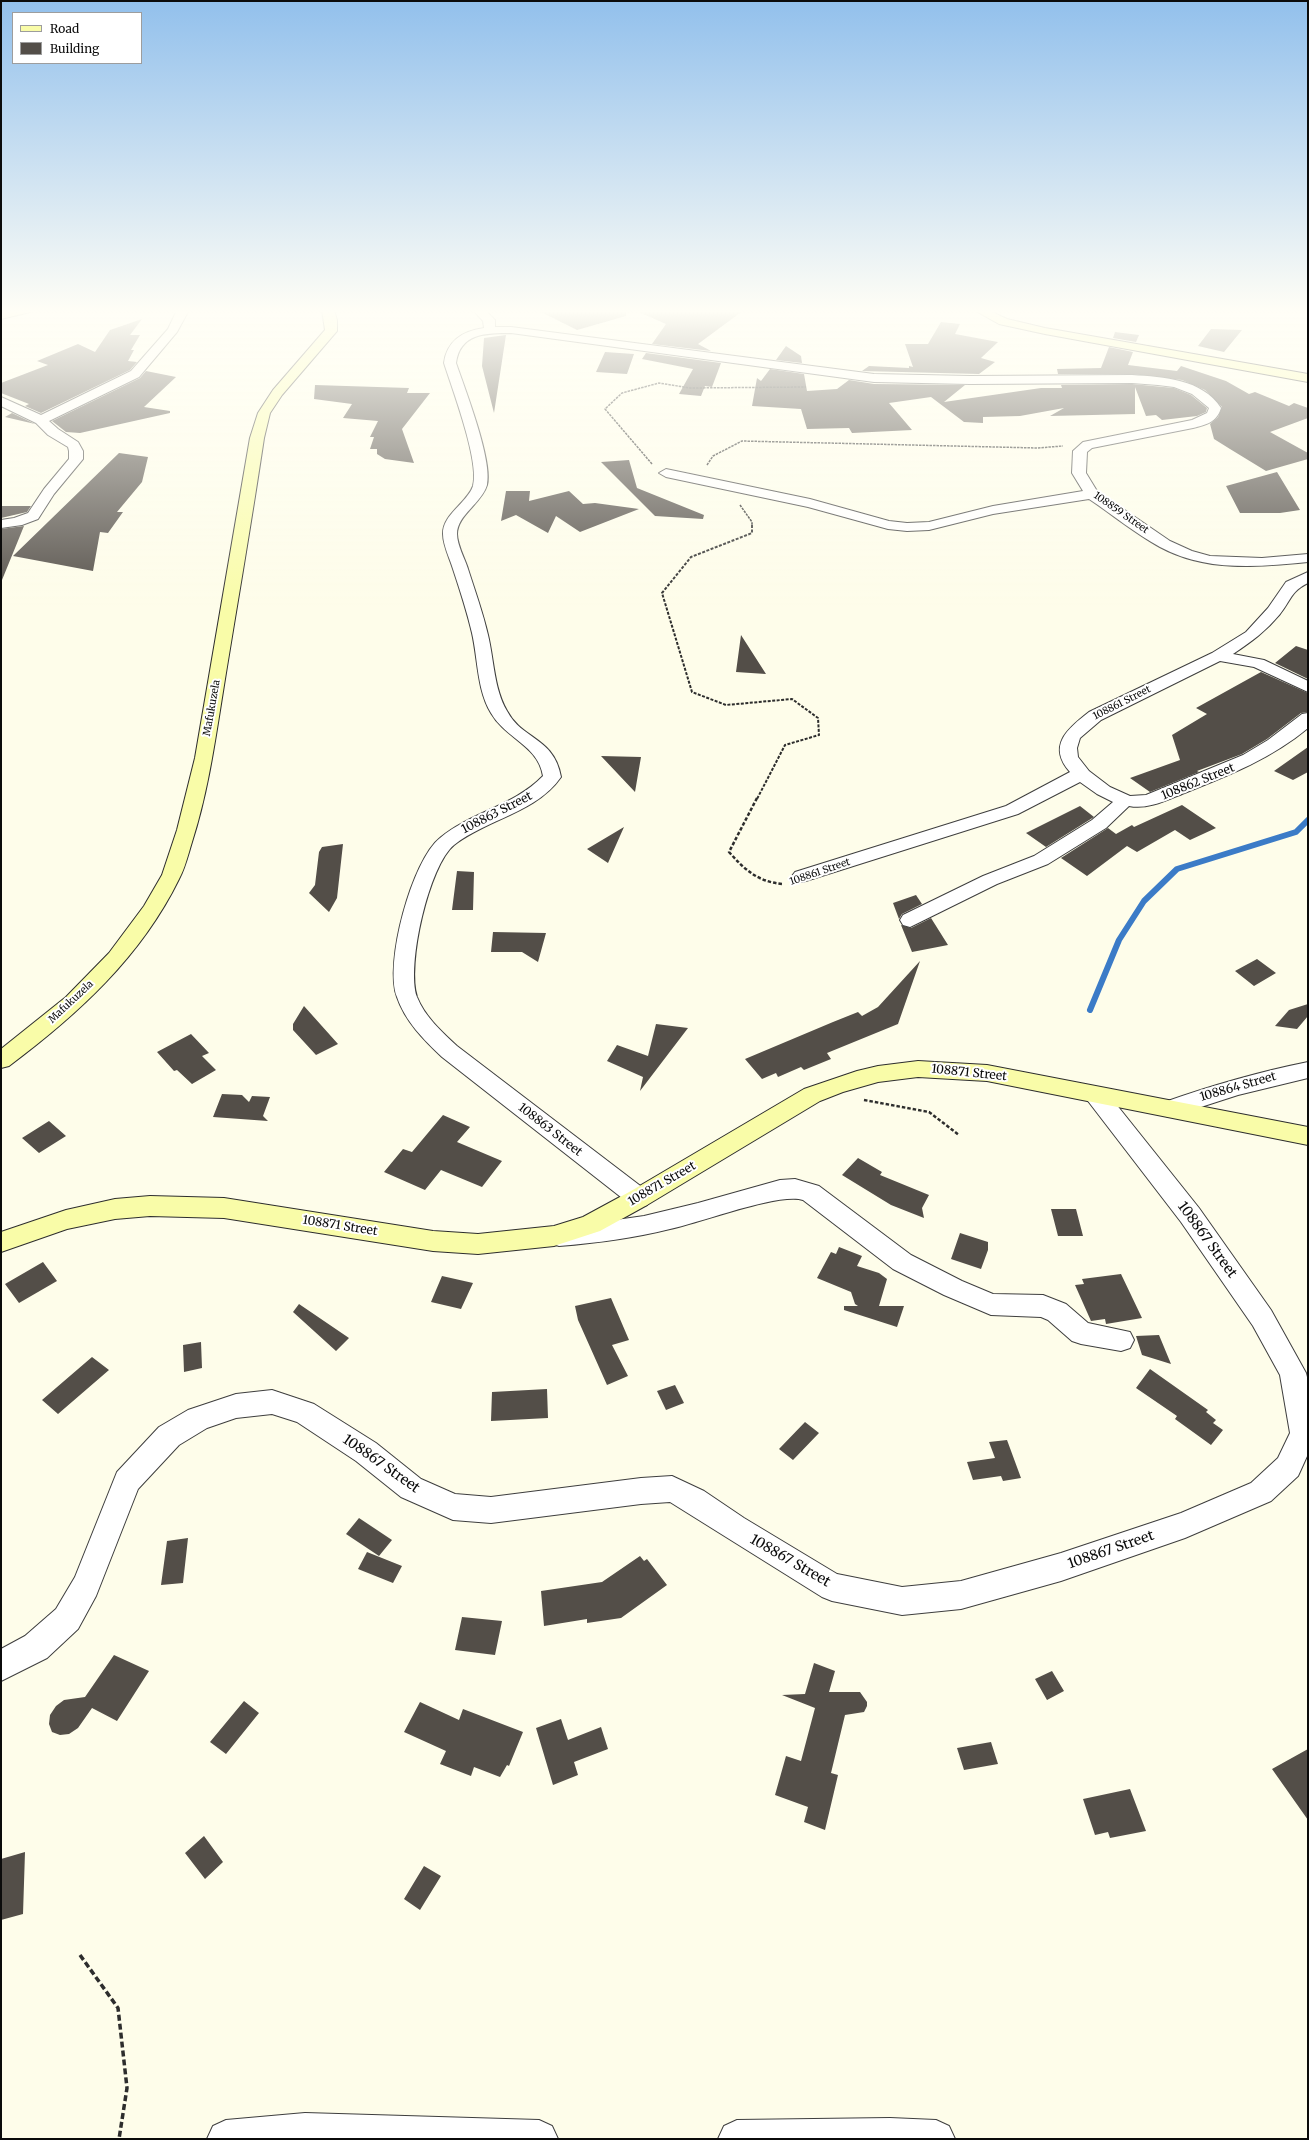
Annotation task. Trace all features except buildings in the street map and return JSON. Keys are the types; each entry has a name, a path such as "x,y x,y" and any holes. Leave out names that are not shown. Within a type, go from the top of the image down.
{"main road":[{"name":"Mafukuzela","path":"1,1060 29,1040 70,1005 106,969 140,929 169,882 192,819 210,724 257,438 266,410"},
{"name":"108871 Street","path":"1,1242 66,1220 115,1209 150,1206 224,1208 433,1241 478,1244 554,1236 590,1224 639,1198 812,1095 841,1083 878,1073 908,1069 944,1068 987,1073 1308,1136"}],"street":[{"path":"1,524 17,522 33,516 49,492 76,459 76,451 73,445 53,432 41,420 21,410"},
{"path":"41,420 62,410"},
{"name":"108863 Street","path":"464,410 476,448 482,477 480,486 451,524 450,534 480,632 491,693 498,712 511,728 538,748 548,759 552,776 543,788 533,795 466,828 444,844 433,860 418,901 405,946 402,974 408,998 426,1029 458,1057 517,1104 639,1198"},
{"name":"108863 Street","path":"1088,445 1193,424 1207,420 1213,415 1214,410"},
{"name":"108859 Street","path":"1088,445 1080,451 1079,473 1092,494 1165,544 1187,554 1210,560 1231,562 1308,558"},
{"path":"666,473 810,503 888,525 918,528 994,510 1092,494"},
{"name":"108861 Street","path":"802,876 1012,810 1081,774 1072,762 1068,748 1070,741 1079,728 1095,716 1218,656 1252,635 1274,611 1291,585 1308,577"},
{"path":"1218,656 1258,664 1308,687"},
{"name":"108862 Street","path":"1081,774 1113,796 1125,800 1143,801 1156,798 1238,766 1268,749 1308,718"},
{"path":"910,920 990,880 1041,860 1099,824 1125,800"},
{"name":"108864 Street","path":"1170,1109 1203,1097 1281,1075 1308,1070"},
{"name":"108867 Street","path":"1,1666 36,1647 67,1619 86,1586 127,1481 169,1436 198,1419 236,1406 272,1402 305,1412 366,1452 411,1488 453,1507 491,1510 641,1491 672,1489 694,1500 734,1528 832,1587 902,1601 961,1595 1061,1568 1185,1525 1261,1492 1288,1467 1304,1433 1302,1414 1293,1373 1262,1318 1190,1215 1096,1095"},
{"path":"554,1236 598,1234 623,1230 674,1219 780,1189 795,1188 811,1193 902,1262 953,1288 991,1304 1008,1306 1043,1306 1057,1312 1081,1334 1121,1340"},
{"path":"226,2139 305,2131 539,2139"},
{"path":"736,2139 890,2137 936,2139"}],"path":[{"path":"606,410 648,460 666,473"},
{"path":"696,479 713,456 742,442 1037,448 1088,445"},
{"name":"108861 Street","path":"737,500 752,522 752,533 691,557 662,593 692,692 726,705 792,699 818,718 819,735 786,745 729,852 745,871 769,883 788,884 802,876"},
{"path":"841,1083 866,1101 929,1112 959,1135"},
{"path":"80,1955 118,2008 127,2088 119,2139"}],"waterway":[{"path":"1090,1010 1119,940 1144,901 1177,869 1296,832 1308,820"}]}
